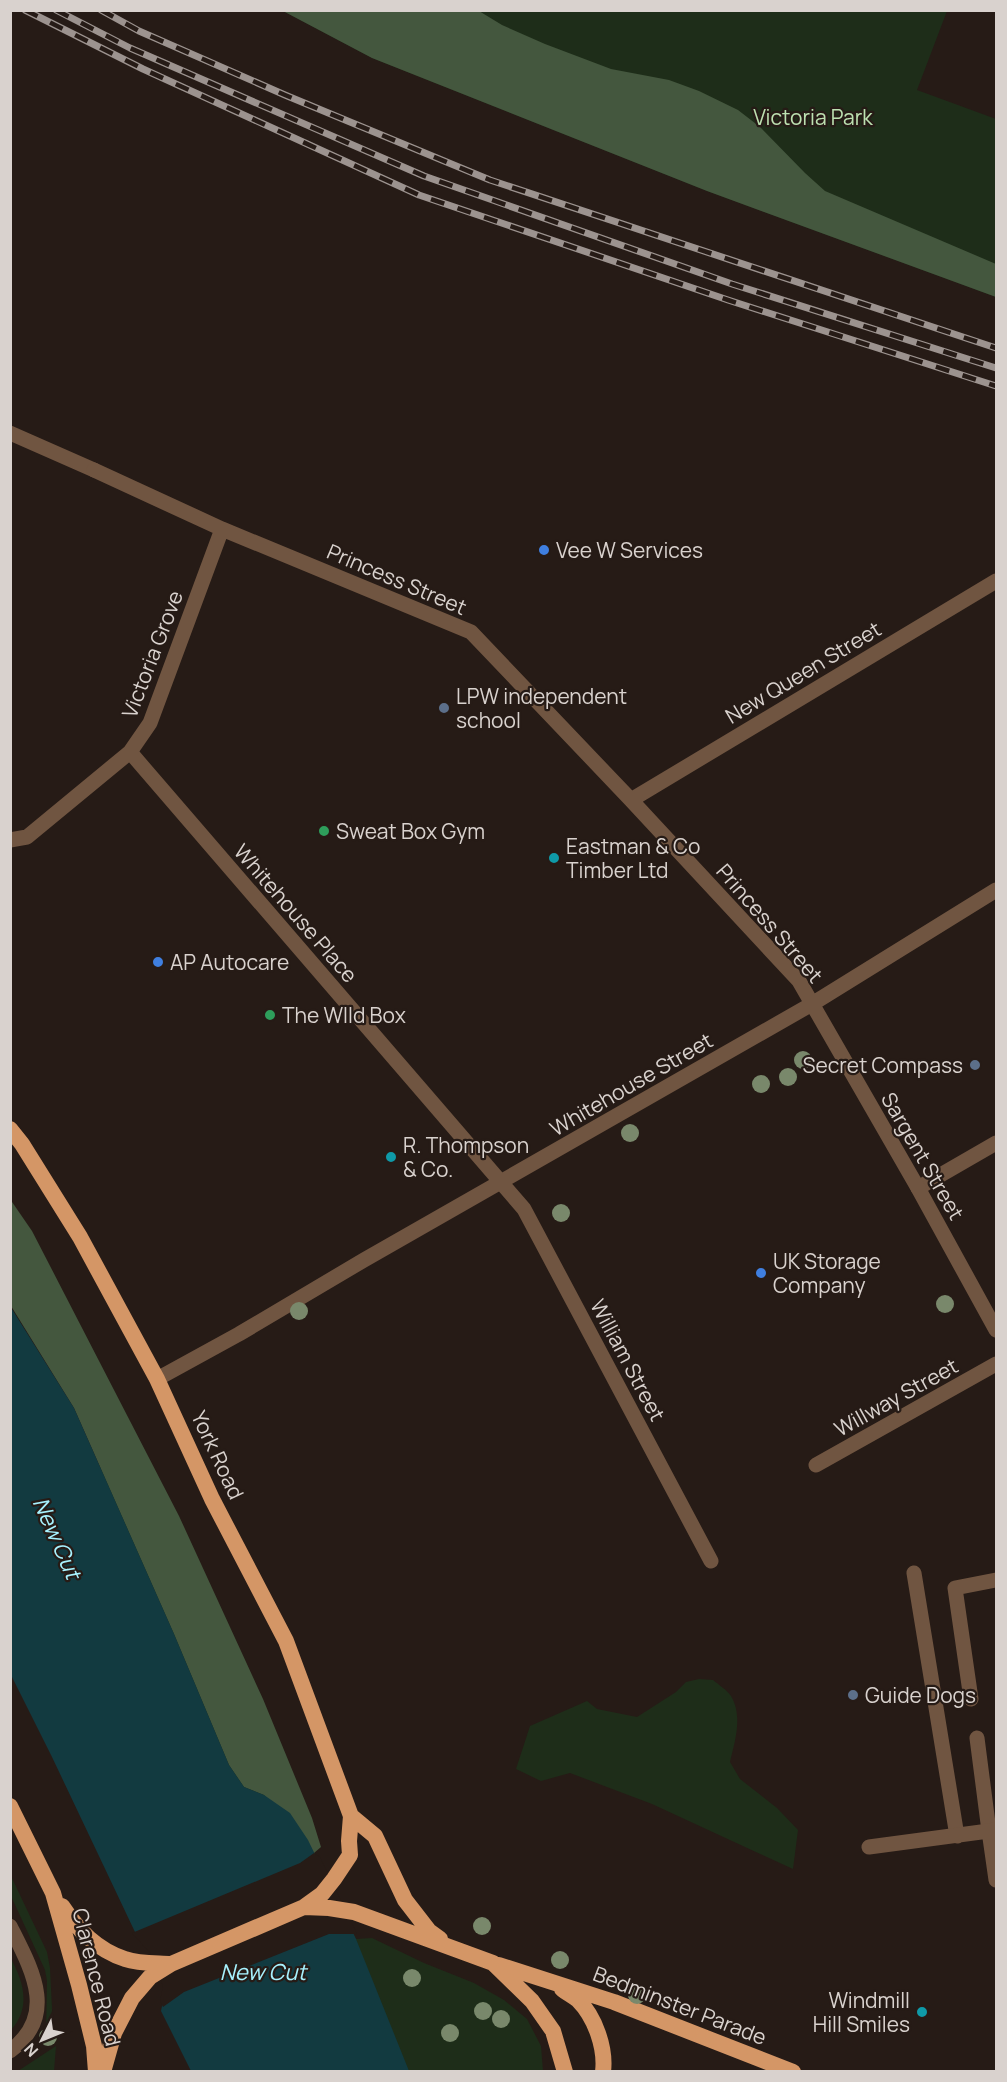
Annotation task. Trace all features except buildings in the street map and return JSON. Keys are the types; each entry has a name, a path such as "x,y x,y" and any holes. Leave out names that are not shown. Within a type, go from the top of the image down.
{"highway":[{"name":"York Road","path":"10,1129 22,1144 80,1237 158,1379 212,1499 286,1641 351,1816 350,1855 322,1894 304,1907"},
{"name":"Clarence Road","path":"10,1806 53,1893 74,1923 87,1938 147,1970 171,1964 304,1907"},
{"name":"York Road","path":"351,1816 375,1836 405,1900 429,1931 446,1944 467,1954"},
{"name":"Clarence Road","path":"53,1893 94,2046 96,2072"},
{"path":"304,1907 354,1912 467,1954"},
{"name":"Bedminster Parade","path":"467,1954 634,2010 793,2072"},
{"path":"493,1963 532,2001 553,2031 565,2072"},
{"path":"103,2072 114,2032 147,1970"},
{"name":"Bedminster Parade","path":"552,1981 578,2001 590,2017 602,2049 603,2072"}],"street":[{"name":"Princess Street","path":"10,433 222,529 471,632 799,981 812,1004"},
{"name":"Victoria Grove","path":"10,840 27,837 130,752 150,723 222,529"},
{"name":"New Queen Street","path":"631,800 996,581"},
{"name":"Whitehouse Place","path":"130,752 501,1183"},
{"name":"Whitehouse Street","path":"158,1379 812,1004 996,890"},
{"name":"Sargent Street","path":"812,1004 918,1188 996,1330"},
{"path":"918,1188 996,1143"},
{"name":"William Street","path":"501,1183 524,1209 711,1561"},
{"name":"Willway Street","path":"816,1465 996,1364"},
{"path":"914,1573 957,1836"},
{"path":"971,1699 955,1588 996,1580"},
{"path":"977,1738 993,1830 996,1880"},
{"path":"869,1847 993,1830"},
{"path":"10,1926 36,1982 38,1998 37,2014 29,2032 19,2044 10,2050"}],"green space":[{"name":"Victoria Park","path":"283,11 947,11 917,90 996,119 996,297 707,191 372,58"},
{"path":"283,11 479,11 502,25 545,44 611,69 669,80 699,91 738,110 760,127 825,191 996,264 996,297 707,191 372,58"},
{"path":"10,1199 32,1231 179,1516 263,1699 312,1818 321,1847 314,1853 264,1795 244,1787 229,1765 74,1408 11,1306"},
{"path":"10,1306 308,1840 356,1939 372,1938 424,1963 474,1983 504,2000 527,2019 541,2046 543,2071 341,2071"},
{"path":"699,1679 713,1680 729,1694 735,1704 737,1729 730,1762 740,1779 777,1808 798,1830 793,1869 652,1804 570,1773 541,1781 516,1769 530,1726 587,1701 597,1709 637,1717 676,1692 686,1682"},
{"path":"11,1876 47,1952 53,2029 46,2034 47,1981 45,1970 11,1896"},
{"path":"10,1957 19,1975 23,1994 22,2012 11,2030"},
{"path":"56,2046 54,2071 18,2071"}],"water":[{"name":"New Cut","path":"10,1306 74,1408 229,1765 244,1787 264,1795 290,1813 308,1840 356,1939 409,2071 191,2071 161,2011 166,1986 153,1952 135,1932 11,1675"}],"pier":[{"path":"314,1853 320,1857 357,1934 329,1934 184,1992 163,2007 160,2001 163,1986 151,1954 132,1933 300,1863"}],"railway":[{"path":"25,10 143,69 419,195 728,300 996,386"},
{"path":"56,10 130,48 424,176 732,284 996,368"},
{"path":"101,10 139,31 285,95 490,180 996,348"}],"place":[{"name":"Vee W Services","path":"544,550"},
{"name":"LPW independent school","path":"444,708"},
{"name":"Sweat Box Gym","path":"324,831"},
{"name":"Eastman & Co Timber Ltd","path":"554,858"},
{"name":"AP Autocare","path":"158,962"},
{"name":"The WIld Box","path":"270,1015"},
{"name":"Secret Compass","path":"975,1065"},
{"name":"R. Thompson & Co.","path":"391,1157"},
{"name":"UK Storage Company","path":"761,1273"},
{"name":"Guide Dogs","path":"853,1695"},
{"name":"Windmill Hill Smiles","path":"922,2012"}]}
